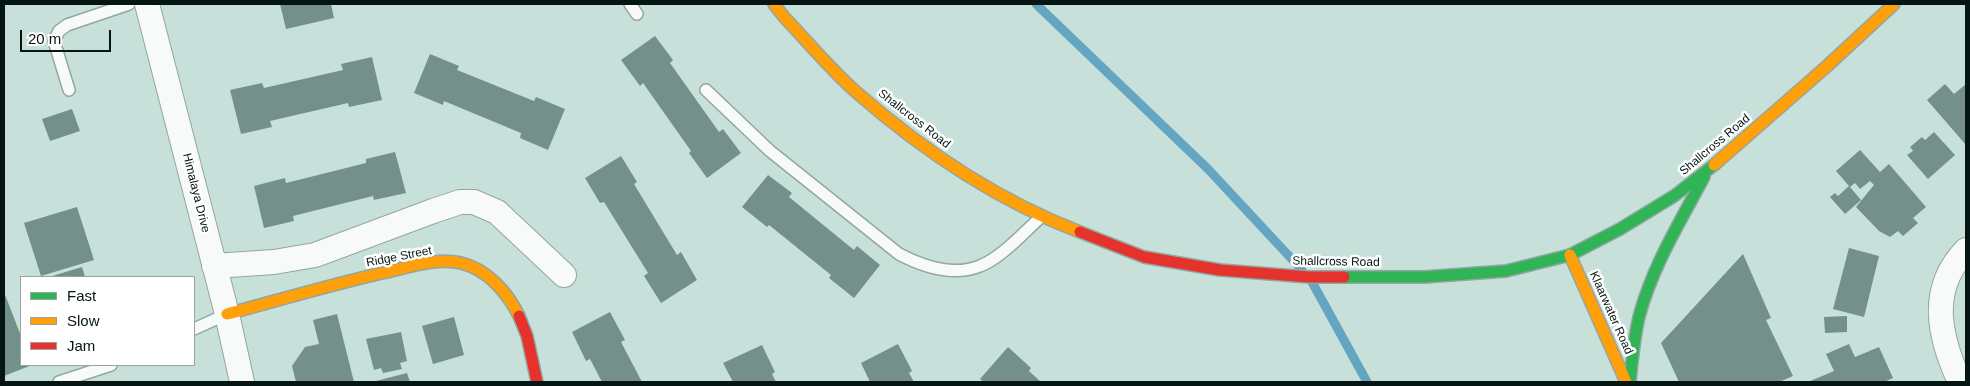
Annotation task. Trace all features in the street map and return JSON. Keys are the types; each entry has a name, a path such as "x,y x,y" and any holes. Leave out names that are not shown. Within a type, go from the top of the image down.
{"street":[{"name":"Himalaya Drive","path":"147,4 227,314 242,382"},
{"name":"Shallcross Road","path":"774,4 784,17 854,90 927,150 1001,196 1041,216 1144,257 1230,271 1309,276 1424,277 1506,271 1570,255 1620,229 1674,196 1727,155 1894,4"},
{"path":"1630,382 1632,349 1641,310 1655,271 1708,169"},
{"path":"214,266 274,262 315,255 460,202 474,202 497,212 564,275"},
{"path":"1960,382 1950,360 1941,327 1942,292 1954,262 1966,250"},
{"name":"Klaarwater Road","path":"1570,255 1626,382"},
{"name":"Ridge Street","path":"227,314 318,288 421,264 454,262 471,266 491,279 510,299 523,323 537,382"}],"lane":[{"path":"69,90 54,41 59,31 67,25 130,4"},
{"path":"630,4 637,14"},
{"path":"706,90 770,151 899,254 917,263 941,270 966,269 980,266 998,256 1041,216"},
{"path":"195,329 227,314"},
{"path":"59,382 108,366"}],"building":[{"path":"280,4 331,4 334,18 286,29"},
{"path":"655,36 673,60 670,63 719,132 723,129 741,153 707,178 689,153 691,151 643,83 640,86 621,60"},
{"path":"430,54 459,66 457,70 534,101 536,97 565,109 548,150 520,138 521,133 444,101 443,105 414,93"},
{"path":"372,57 382,100 349,107 348,103 270,121 272,127 241,134 230,90 262,83 264,88 343,70 341,64"},
{"path":"1945,84 1954,94 1966,84 1966,145 1927,100"},
{"path":"72,109 80,131 50,141 42,119"},
{"path":"1934,132 1955,155 1928,179 1907,155 1913,151 1910,147 1922,137 1925,140"},
{"path":"1860,150 1880,172 1889,164 1926,207 1913,218 1918,223 1903,236 1898,231 1890,237 1879,231 1856,207 1874,185 1870,181 1860,189 1855,183 1850,187 1861,200 1845,214 1830,197 1835,193 1838,196 1849,186 1836,171"},
{"path":"395,152 406,193 374,200 373,196 293,216 294,221 264,228 254,186 285,178 286,183 366,163 366,159"},
{"path":"621,156 637,182 634,184 677,255 681,252 697,280 661,303 644,276 648,273 604,202 600,203 585,178"},
{"path":"768,175 792,193 789,197 854,250 857,246 880,265 854,298 829,278 831,275 769,225 767,227 742,207"},
{"path":"77,207 94,260 41,276 24,223"},
{"path":"1849,248 1879,256 1864,317 1833,309"},
{"path":"1743,254 1771,318 1766,320 1793,376 1779,382 1679,382 1661,343"},
{"path":"82,267 85,276 52,276"},
{"path":"4,292 20,333 20,366 29,366 4,376"},
{"path":"610,312 625,340 621,342 642,382 602,382 590,359 586,361 572,332"},
{"path":"337,314 354,382 296,382 292,366 305,347 319,344 313,320"},
{"path":"1847,316 1847,332 1825,333 1824,317"},
{"path":"454,317 464,355 433,364 422,326"},
{"path":"401,332 407,361 400,363 402,369 383,373 381,368 374,370 366,339"},
{"path":"898,344 912,371 909,373 914,382 870,382 861,363"},
{"path":"1849,344 1855,357 1879,347 1893,378 1884,382 1808,382 1834,371 1826,354"},
{"path":"762,345 775,372 772,374 776,382 733,382 723,363"},
{"path":"1008,347 1031,368 1029,371 1041,382 984,382 980,379"},
{"path":"407,373 410,382 372,382"}],"waterway":[{"path":"1036,4 1208,169 1302,270"},
{"path":"1312,282 1367,382"}],"traffic: fast":[{"path":"1344,277 1424,277 1506,271 1570,255 1620,229 1674,196 1714,165"},
{"path":"1630,382 1639,317 1651,280 1667,245 1704,177"}],"traffic: slow":[{"path":"774,4 846,82 880,113 933,153 961,172 1019,205 1080,232"},
{"path":"1714,165 1826,67 1894,4"},
{"path":"1570,255 1626,382"},
{"path":"227,314 363,278 442,261 471,266 488,276 503,291 519,316"}],"traffic: jam":[{"path":"1080,232 1144,257 1220,270 1309,277 1344,277"},
{"path":"519,316 527,336 537,382"}]}
